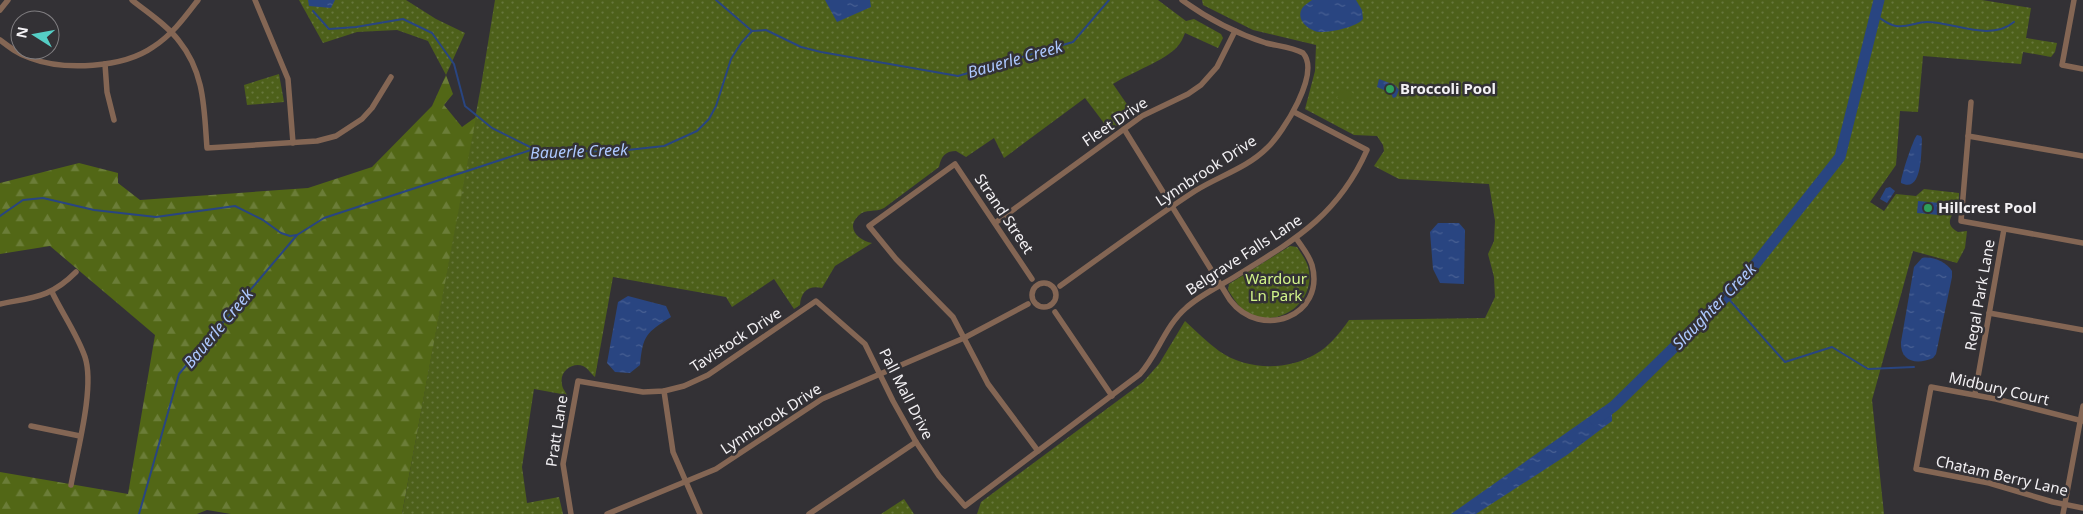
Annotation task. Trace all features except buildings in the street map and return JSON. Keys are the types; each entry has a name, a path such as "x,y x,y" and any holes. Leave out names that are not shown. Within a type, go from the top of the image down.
{"street":[{"path":"0,10 8,0"},
{"path":"132,0 172,32 191,58 200,79 203,95 207,148 317,141 336,136 350,128 372,108 391,77"},
{"path":"0,40 14,51 38,61 69,64 105,64 132,58 143,53 172,32 198,0"},
{"path":"255,0 288,79 293,143"},
{"name":"Lynnbrook Drive","path":"1056,294 1060,286 1172,207 1200,188 1237,169 1258,155 1275,140 1294,112 1304,85 1308,66 1307,57 1300,51 1266,43 1235,31 1210,19 1182,0"},
{"path":"2074,0 2062,65 2083,69"},
{"name":"Fleet Drive","path":"995,223 1149,112 1188,94 1201,85 1218,67 1235,31"},
{"path":"105,64 114,120"},
{"path":"1971,102 1961,221 2083,244"},
{"name":"Belgrave Falls Lane","path":"966,506 1131,382 1146,368 1173,322 1184,309 1296,238 1339,198 1354,176 1367,150 1294,112"},
{"path":"1124,129 1234,306 1247,316 1269,322 1277,321 1290,316 1305,304 1314,280 1310,261 1296,238"},
{"path":"1968,136 2083,156"},
{"name":"Strand Street","path":"964,338 948,311 896,259 869,226 954,164 1032,279 1034,288"},
{"name":"Regal Park Lane","path":"1975,394 2004,229"},
{"path":"0,304 24,301 52,292 76,272"},
{"name":"Strand Street","path":"1032,279 1040,283"},
{"path":"1055,312 1047,307 1036,304 1032,298 1034,288 1040,283 1060,286"},
{"path":"1052,286 1056,294 1053,303 1055,312 1112,396"},
{"path":"52,292 84,355 87,366 88,390 71,484"},
{"name":"Lynnbrook Drive","path":"1028,304 1032,298"},
{"name":"Pall Mall Drive","path":"816,301 865,344 916,442 939,476 966,506"},
{"name":"Tavistock Drive","path":"578,380 634,391 664,391 694,382 708,375 816,301"},
{"path":"1047,307 1053,303"},
{"name":"Lynnbrook Drive","path":"607,514 724,464 822,399 964,338 1028,304 1036,304"},
{"path":"1989,313 2083,330"},
{"path":"964,338 991,389 1038,451"},
{"name":"Pratt Lane","path":"571,514 563,464 578,380"},
{"name":"Midbury Court","path":"1916,469 1931,387 1975,394 2082,421"},
{"path":"664,391 671,444 685,482 700,514"},
{"path":"2063,514 2082,421 2083,406"},
{"path":"31,426 80,436"},
{"path":"809,514 916,442"},
{"name":"Chatam Berry Lane","path":"1916,469 1988,483 2083,508"}],"green space":[{"path":"299,0 406,0 436,19 465,33 446,75 428,41 397,30 357,32 323,43"},
{"path":"495,0 1158,0 1186,21 1194,19 1221,34 1223,38 1218,48 1185,33 1180,44 1172,52 1113,84 1133,113 1110,131 1085,98 1004,158 994,138 966,157 956,151 946,153 939,167 884,208 864,212 858,216 853,225 856,234 863,240 872,243 835,266 822,288 817,287 806,290 800,305 794,309 774,279 732,307 726,297 613,277 595,377 585,367 575,365 567,369 562,376 562,385 567,395 534,389 522,467 527,503 559,497 563,514 402,514 481,86"},
{"path":"1202,0 1982,0 2031,8 2026,38 2057,43 2055,52 2051,57 2023,52 2021,64 1923,56 1918,112 1900,111 1896,165 1870,202 1884,211 1896,194 1916,196 1924,189 1959,193 1958,206 1951,218 1950,224 1958,232 1967,231 1965,248 1957,263 1913,251 1872,400 1884,514 977,514 981,502 1143,382 1159,364 1185,321 1215,348 1230,357 1254,365 1279,366 1303,360 1319,352 1333,340 1349,320 1485,318 1495,297 1494,277 1488,254 1494,241 1495,221 1489,184 1399,179 1374,166 1384,151 1383,145 1377,136 1354,135 1305,109 1315,71 1316,45 1253,30 1203,5"},
{"path":"279,74 284,102 247,105 244,85"},
{"path":"446,75 453,94 444,105 462,127 476,117 402,514 231,514 207,510 197,514 0,514 0,472 128,494 155,335 50,246 0,254 0,183 79,163 118,173 118,183 140,200 308,188 372,167 432,106"},
{"path":"1342,88 1353,93 1348,103 1337,98"},
{"name":"Wardour Ln Park","path":"1290,246 1297,247 1305,259 1309,271 1309,283 1306,293 1293,310 1283,315 1273,318 1262,318 1247,313 1228,290 1229,284"},
{"path":"904,499 914,514 881,514"}],"water":[{"path":"308,0 335,0 331,8 309,6"},
{"path":"825,0 870,0 871,7 837,22"},
{"path":"1312,0 1356,0 1362,10 1363,19 1355,25 1342,29 1324,32 1315,31 1304,24 1300,16 1303,7"},
{"name":"Broccoli Pool","path":"1379,79 1395,85 1399,90 1396,97 1393,98 1391,93 1377,87"},
{"path":"1917,135 1921,136 1922,139 1921,161 1917,177 1908,185 1901,183 1907,159"},
{"path":"1890,187 1895,191 1887,203 1880,199 1886,188"},
{"name":"Hillcrest Pool","path":"1918,201 1940,203 1939,215 1917,213"},
{"path":"1438,223 1459,223 1465,230 1464,284 1440,283 1433,269 1430,232"},
{"path":"1922,258 1943,262 1952,271 1952,277 1936,354 1933,358 1916,361 1906,358 1901,349 1901,342 1914,267"},
{"path":"628,296 666,306 671,317 647,336 640,365 630,373 615,372 607,363 618,302"},
{"path":"1603,407 1612,414 1612,421 1567,455 1476,514 1451,514"}],"waterway":[{"path":"716,0 752,31"},
{"name":"Bauerle Creek","path":"139,514 179,374 297,235 324,218 534,149 609,152 664,146 697,131 709,119 716,106 731,59 741,43 752,31 766,30 801,47 821,52 958,76 1073,42 1109,0"},
{"name":"Slaughter Creek","path":"1595,420 1614,406 1742,281 1840,157 1879,0"},
{"path":"313,11 329,29 356,27 403,19 432,33 454,64 465,106 492,128 534,149"},
{"path":"1875,15 1896,26 1927,22 1983,31 2004,28 2014,22"},
{"path":"0,216 23,200 43,198 94,210 156,217 235,206 263,220 281,233 290,236 297,235"},
{"path":"1726,296 1785,362 1832,347 1868,369 1914,367"}],"place":[{"name":"Broccoli Pool","path":"1390,89"},
{"name":"Hillcrest Pool","path":"1928,208"}]}
